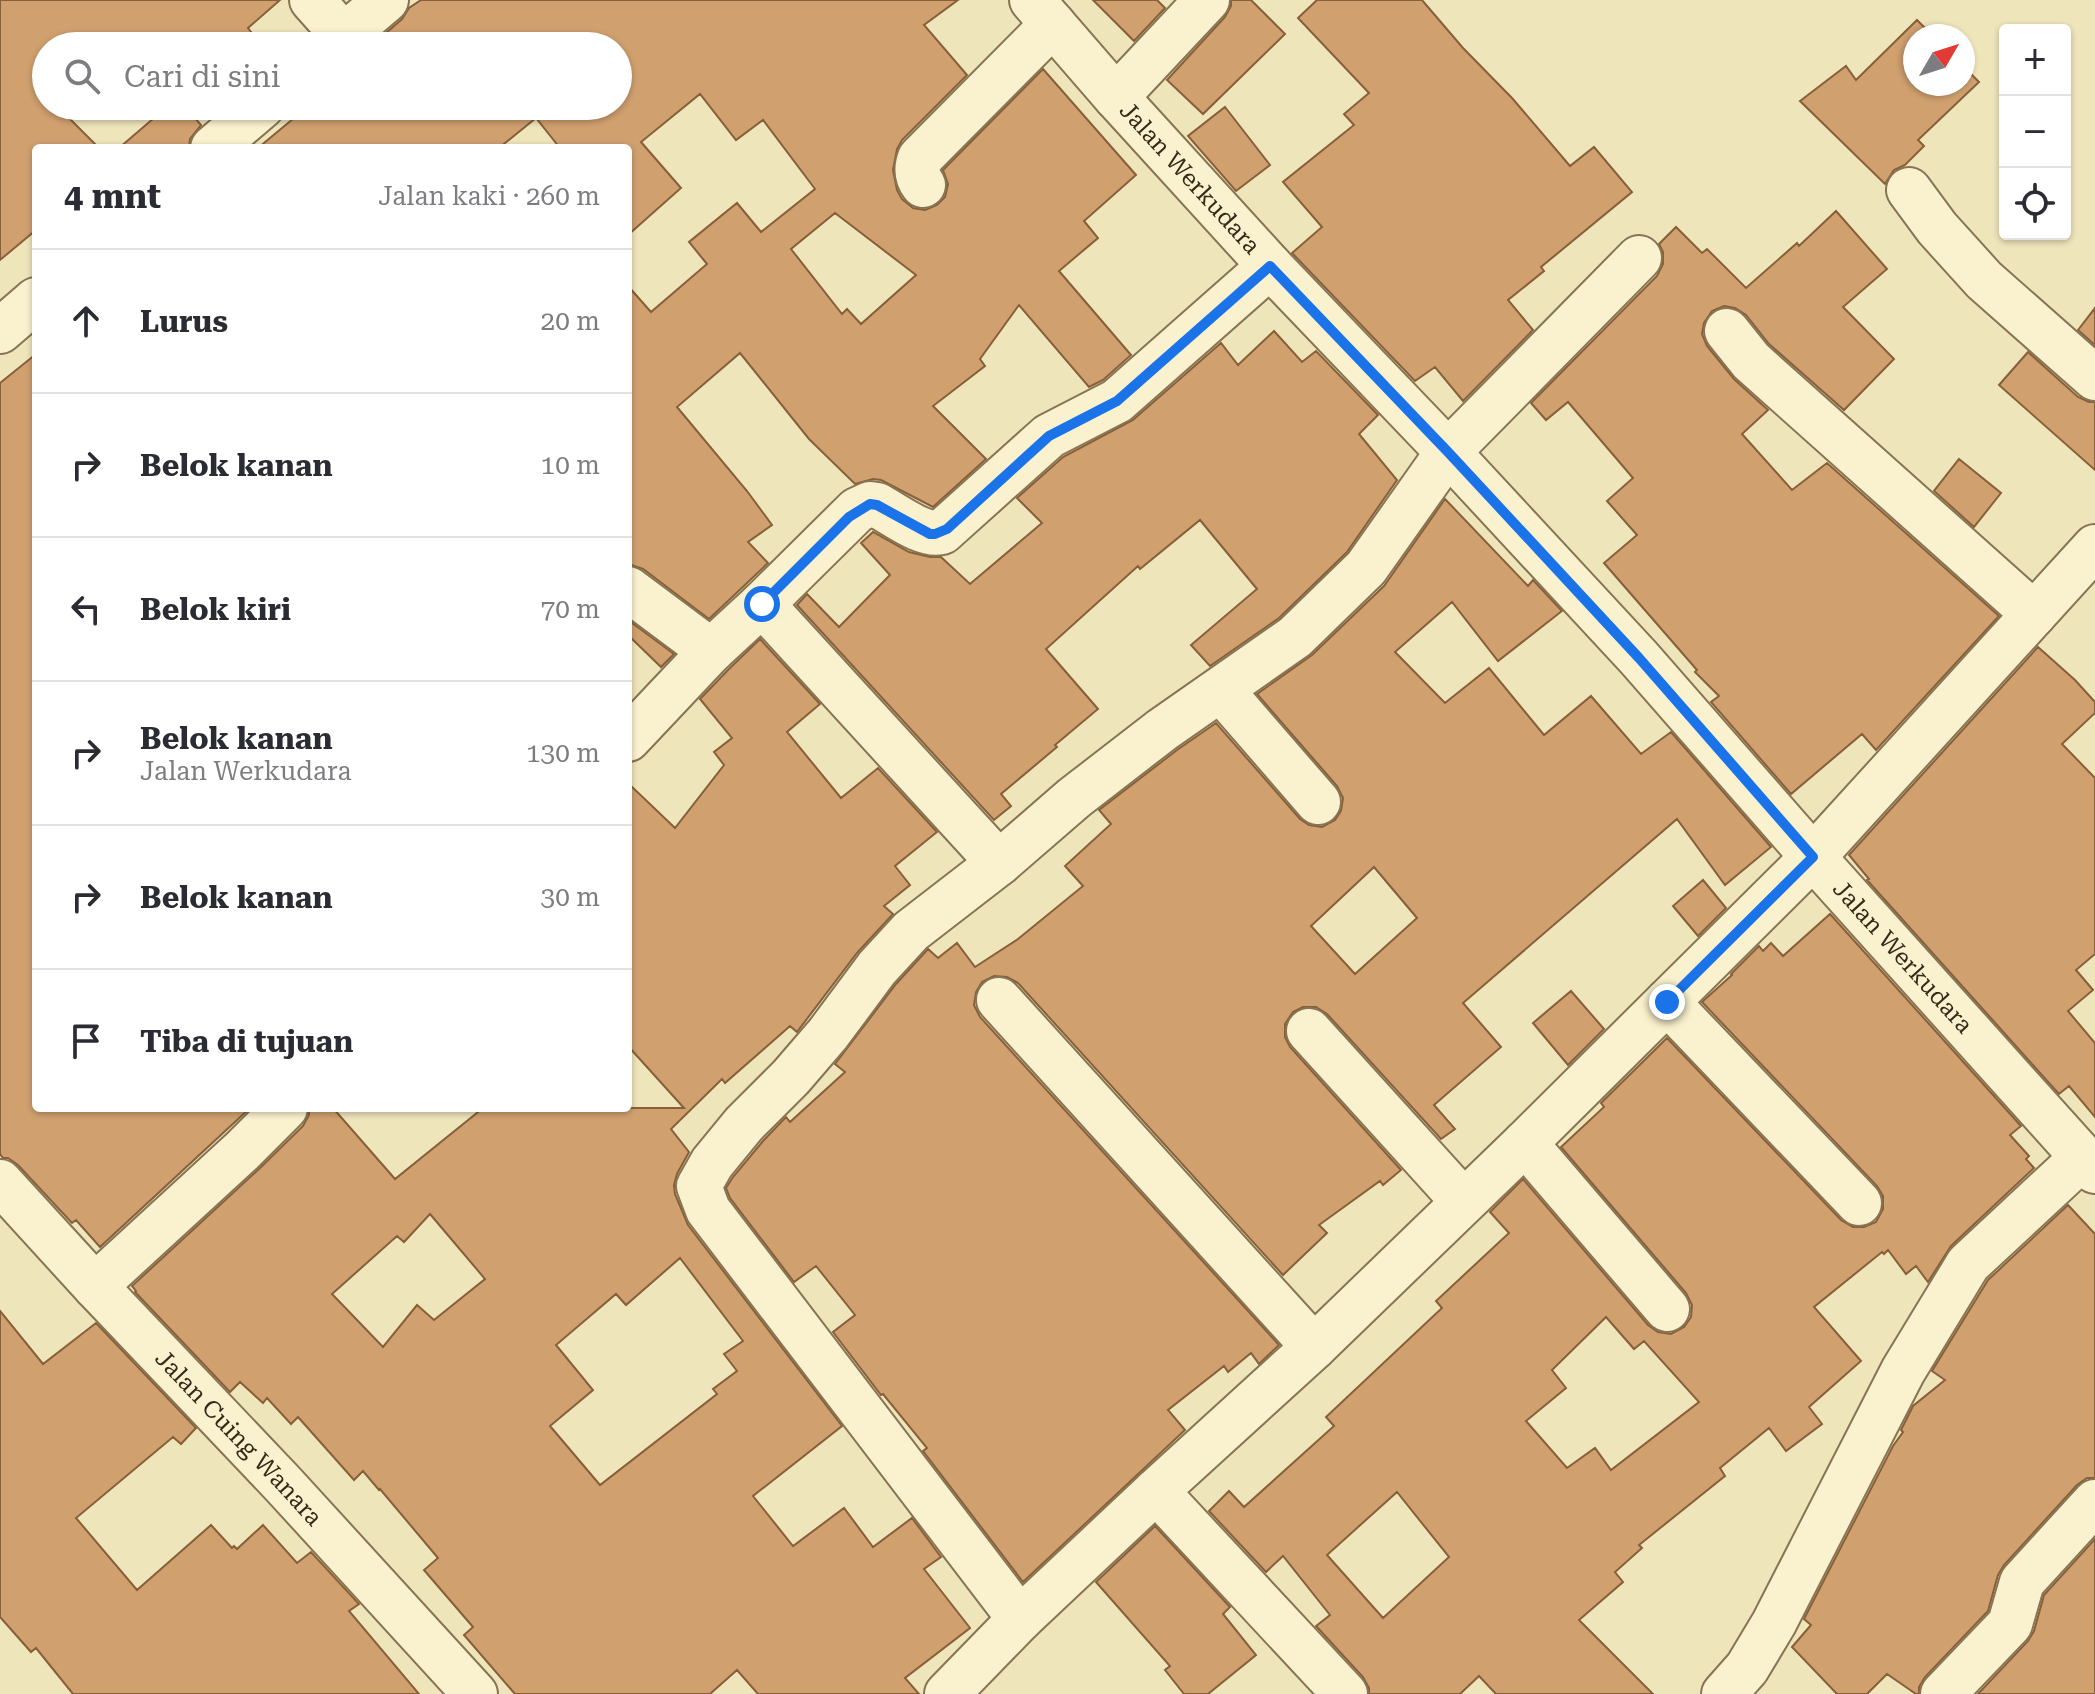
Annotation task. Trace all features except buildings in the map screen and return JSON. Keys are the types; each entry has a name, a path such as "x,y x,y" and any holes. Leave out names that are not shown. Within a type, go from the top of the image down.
{"street":[{"path":"312,0 332,32"},
{"path":"349,32 386,0"},
{"path":"1116,97 1207,0"},
{"path":"923,185 918,178 920,158 1042,12"},
{"name":"Jalan Werkudara","path":"1042,12 1270,266 1639,658 2089,1164"},
{"path":"218,144 246,120"},
{"path":"1909,190 1937,228 1984,280 2095,378"},
{"path":"1020,1619 708,1210 699,1186 712,1163 744,1124 791,1077 828,1034 877,968 911,931 1162,730 1295,637 1366,568 1448,452 1639,258"},
{"path":"632,735 711,651 849,517 870,504 930,534 947,529 1049,436 1117,401 1270,266"},
{"path":"0,331 32,303"},
{"path":"1727,331 1751,361 2034,614"},
{"path":"947,1694 1020,1619 1314,1347 1813,857 2095,547"},
{"path":"632,592 711,651"},
{"path":"762,604 999,863"},
{"path":"1221,690 1318,802"},
{"path":"999,1000 1314,1347"},
{"path":"1667,1002 1859,1203"},
{"path":"1309,1031 1463,1201"},
{"path":"95,1286 281,1112"},
{"path":"1525,1143 1667,1309"},
{"path":"1724,1694 1747,1668 1774,1623 1903,1371 1968,1264 2089,1164"},
{"name":"Jalan Cuing Wanara","path":"0,1182 475,1694"},
{"path":"1156,1491 1345,1694"},
{"path":"1943,1694 2010,1624 2022,1582 2095,1502"}],"route":[{"path":"762,604 849,517 870,504 930,534 947,529 1049,436 1117,401 1270,266 1639,658 1813,857 1667,1002"}]}
